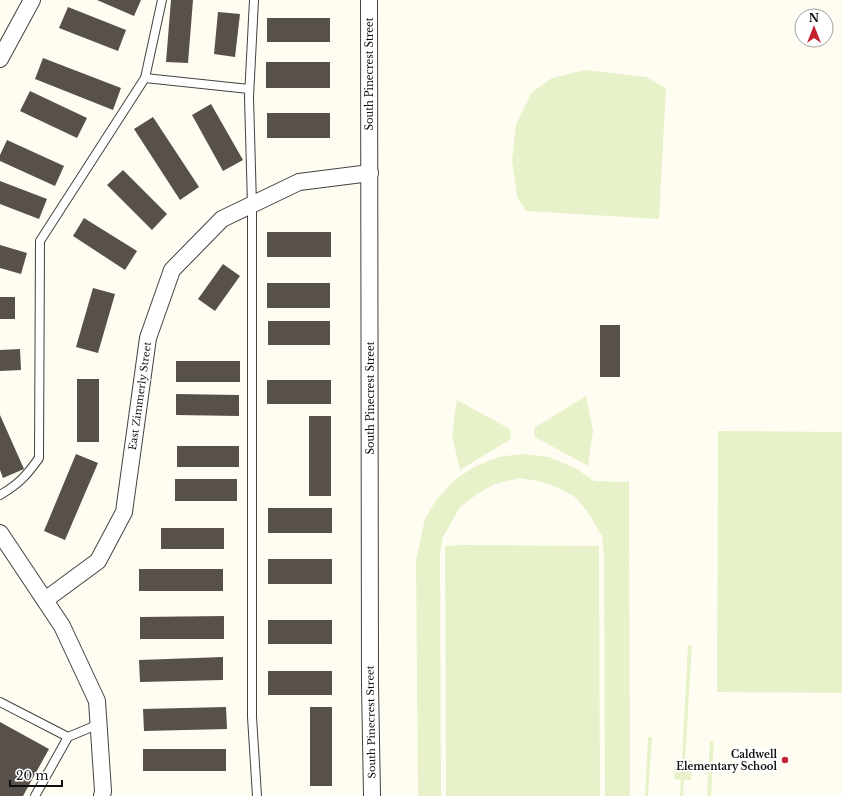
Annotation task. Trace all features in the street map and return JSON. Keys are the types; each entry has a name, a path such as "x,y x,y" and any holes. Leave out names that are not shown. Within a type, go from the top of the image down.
{"street":[{"path":"0,60 32,0"},
{"name":"South Pinecrest Street","path":"369,0 370,685 372,796"},
{"name":"East Zimmerly Street","path":"45,600 98,561 124,512 148,338 172,270 222,219 252,204 299,182 370,173"},
{"path":"0,533 62,626 97,701 103,791 102,796"}],"lane":[{"path":"0,495 14,487 28,474 39,458 40,241 145,78 162,0"},
{"path":"254,0 249,89 252,204 252,717 257,796"},
{"path":"145,78 249,89"},
{"path":"0,702 68,737"},
{"path":"35,796 68,737 98,724"}],"green space":[{"path":"585,70 646,77 666,88 659,219 526,211 517,197 512,160 516,125 531,93 552,78"},
{"path":"586,396 593,431 588,466 535,437 534,428"},
{"path":"457,400 510,429 511,439 460,470 452,435"},
{"path":"718,431 842,432 842,693 717,692"},
{"path":"523,454 549,457 577,469 594,481 629,482 630,796 605,796 604,555 602,536 587,511 574,496 556,487 538,481 519,478 495,484 477,494 460,507 443,537 440,553 441,796 418,796 416,560 425,519 436,500 456,479 474,467 498,457"},
{"path":"445,546 599,546 600,796 446,796"},
{"path":"688,645 692,645 685,761 692,761 691,780 684,780 683,796 680,796 681,780 674,779 675,760 682,760"},
{"path":"648,737 652,737 648,796 645,796"},
{"path":"710,741 714,741 711,796 707,796"}],"building":[{"path":"97,0 141,0 134,16"},
{"path":"171,0 193,0 188,63 166,62"},
{"path":"68,7 126,30 118,51 59,28"},
{"path":"218,12 240,14 235,57 214,54"},
{"path":"267,18 330,18 330,42 267,42"},
{"path":"43,58 121,88 113,110 35,79"},
{"path":"266,62 330,62 330,88 266,88"},
{"path":"30,91 87,118 77,138 20,111"},
{"path":"211,104 243,160 223,171 192,115"},
{"path":"267,113 330,113 330,138 267,138"},
{"path":"153,117 199,187 180,200 134,129"},
{"path":"7,140 64,166 55,186 0,161 0,155"},
{"path":"123,170 167,214 152,230 107,185"},
{"path":"0,181 47,199 39,219 0,204"},
{"path":"84,218 137,251 125,270 73,236"},
{"path":"267,232 331,232 331,257 267,257"},
{"path":"0,245 27,253 21,274 0,268"},
{"path":"223,264 240,276 215,311 198,299"},
{"path":"267,283 330,283 330,308 267,308"},
{"path":"93,288 115,294 98,353 76,347"},
{"path":"0,297 15,297 15,319 0,319"},
{"path":"268,321 330,321 330,345 268,345"},
{"path":"600,325 620,325 620,377 600,377"},
{"path":"20,349 21,370 0,371 0,350"},
{"path":"176,361 240,361 240,382 176,382"},
{"path":"77,379 99,379 99,442 77,442"},
{"path":"267,380 331,380 331,404 267,404"},
{"path":"176,394 239,395 239,416 176,415"},
{"path":"0,415 24,469 3,478 0,470"},
{"path":"309,416 331,416 331,496 309,496"},
{"path":"177,446 239,446 239,467 177,467"},
{"path":"76,454 98,463 65,540 44,531"},
{"path":"175,479 237,479 237,501 175,501"},
{"path":"268,508 332,508 332,533 268,533"},
{"path":"161,528 224,528 224,549 161,549"},
{"path":"268,559 332,559 332,584 268,584"},
{"path":"139,569 223,569 223,591 139,591"},
{"path":"224,616 224,639 140,639 140,617"},
{"path":"268,620 332,620 332,644 268,644"},
{"path":"223,657 223,680 140,682 139,660"},
{"path":"268,671 332,671 332,695 268,695"},
{"path":"226,707 227,729 144,731 143,709"},
{"path":"310,707 332,707 332,786 310,786"},
{"path":"0,722 49,749 23,796 0,796"},
{"path":"143,749 226,749 226,771 143,771"}],"place":[{"name":"Caldwell Elementary School","path":"785,760"}]}
